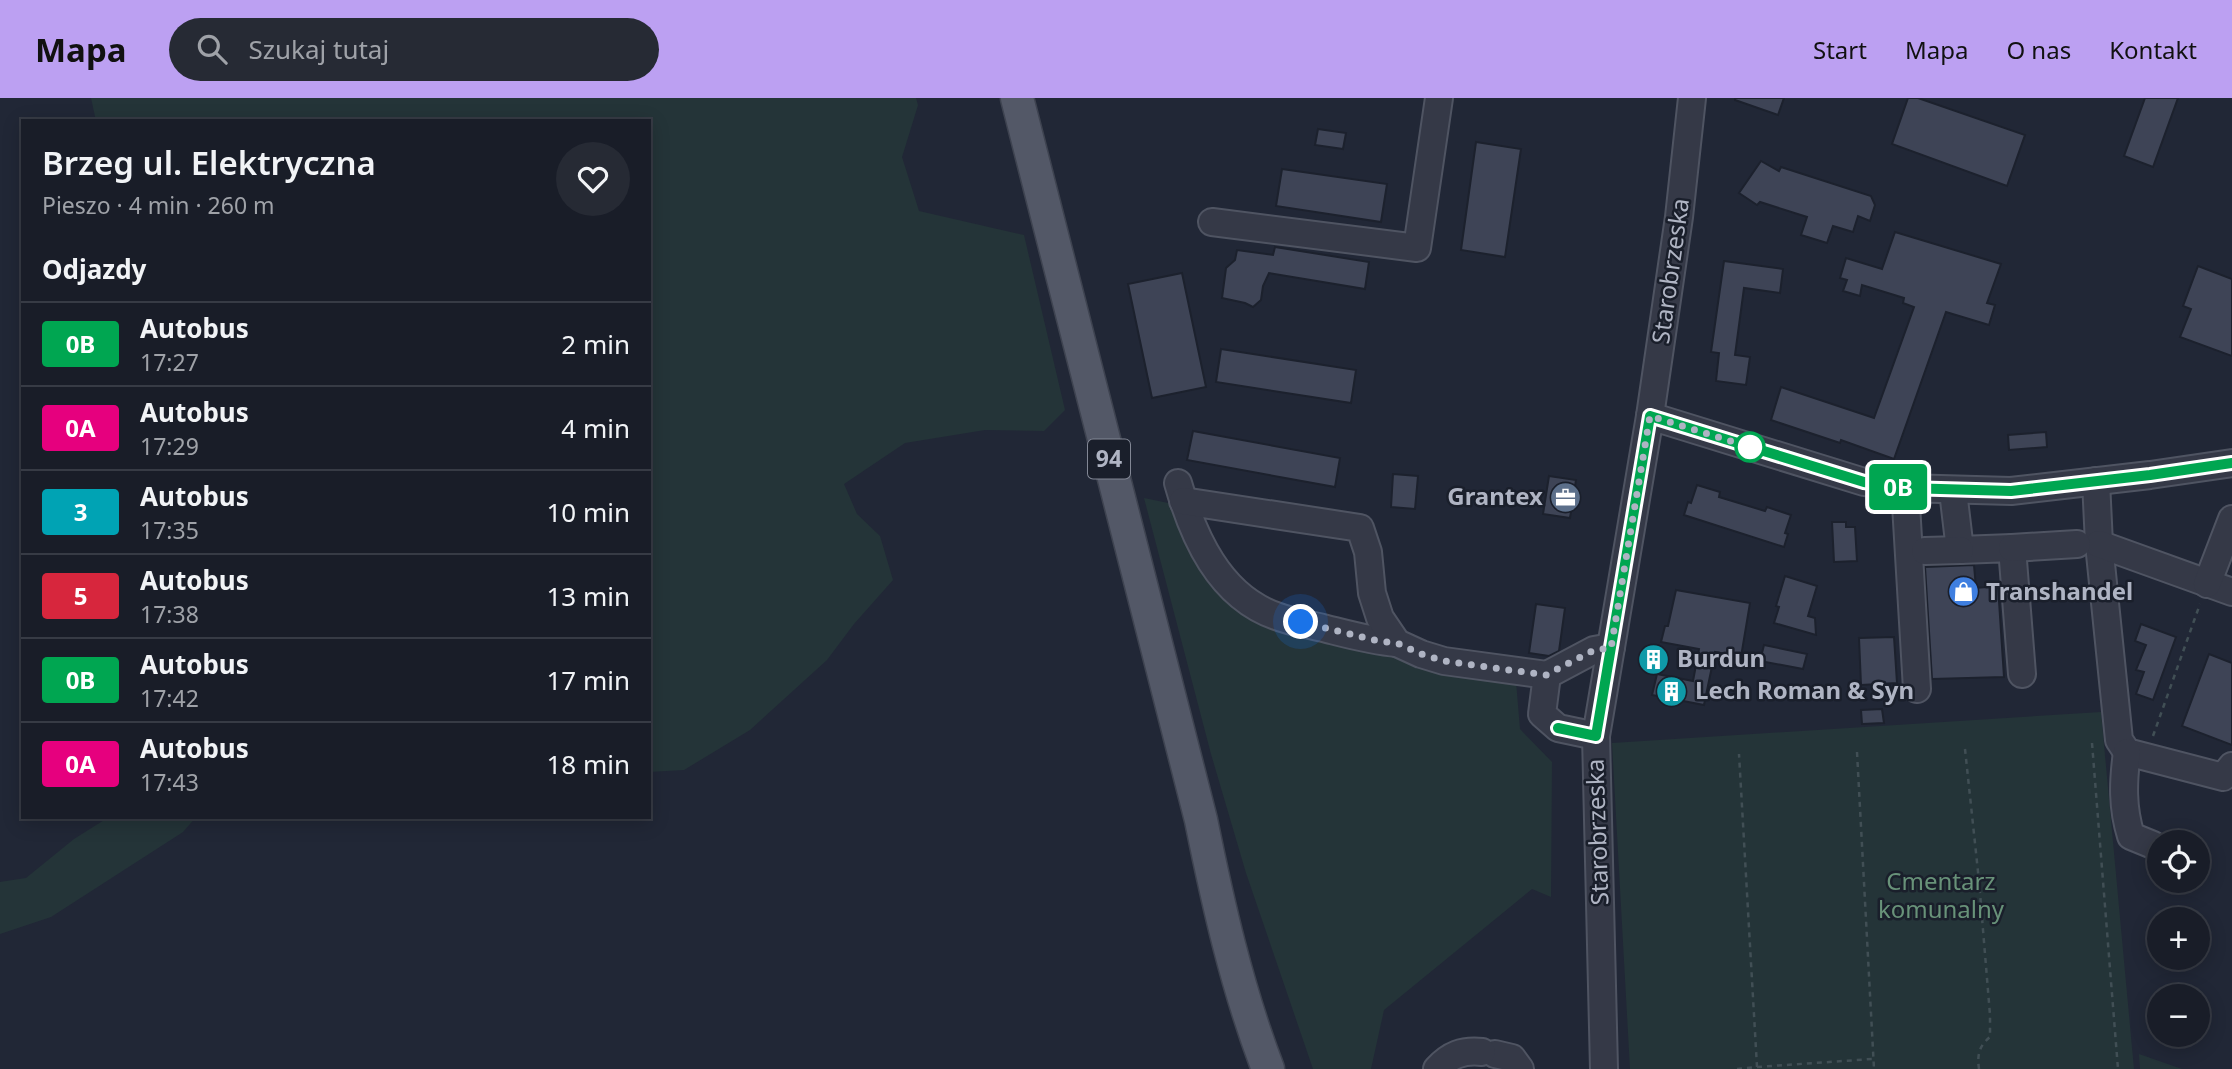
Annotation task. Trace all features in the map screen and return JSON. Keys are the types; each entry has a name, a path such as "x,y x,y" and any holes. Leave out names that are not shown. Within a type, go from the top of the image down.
{"main road":[{"name":"94","path":"1017,98 1201,820 1219,909 1268,1069"},
{"name":"94","path":"1201,820 1268,1014 1290,1069"}],"street":[{"path":"1212,222 1417,248 1439,98"},
{"name":"Starobrzeska","path":"1604,1069 1596,736 1650,416 1679,218 1692,98"},
{"path":"1650,416 1864,482 1905,488 2011,491 2232,463"},
{"path":"2096,481 2088,544 2119,740 2136,754 2223,777 2232,766"},
{"path":"1905,488 1917,689"},
{"path":"1952,491 1960,550"},
{"path":"1397,643 1380,618 1372,593 1368,552 1360,528 1181,492 1195,535 1210,562 1231,587 1253,606 1276,616 1378,641 1397,643 1444,661 1546,675 1594,650 1611,648"},
{"path":"1925,551 2088,544 2220,588 2229,534"},
{"path":"2012,548 2022,674"},
{"path":"1546,675 1542,715 1558,728 1596,736"},
{"path":"2136,754 2123,789 2125,817 2131,836 2147,843"},
{"path":"1437,1069 1449,1056 1473,1051 1511,1058 1520,1069"}],"path":[{"path":"2136,754 2220,588"},
{"path":"2092,743 2118,1069"},
{"path":"1965,749 1990,1015 1990,1037 1981,1045 1979,1069"},
{"path":"1857,752 1874,1069"},
{"path":"1739,754 1757,1067"},
{"path":"1737,1069 1873,1058"}],"green space":[{"path":"91,98 916,98 918,105 902,157 919,211 1024,235 1065,410 1044,431 985,430 905,443 844,484 857,514 880,536 893,580 827,660 750,730 684,770 651,772 651,119 96,119"},
{"path":"1144,498 1178,505 1220,584 1516,681 1520,729 1552,762 1551,897 1532,889 1384,1010 1371,1069 1313,1069 1246,873 1211,754"},
{"name":"Cmentarz komunalny","path":"2101,712 2134,1069 1630,1069 1612,743"},
{"path":"106,819 194,819 183,832 51,917 0,934 0,882 26,878 74,839"},
{"path":"2139,1054 2182,1069 2140,1069"}],"building":[{"path":"1735,98 1784,98 1778,115"},
{"path":"1908,98 1918,98 2025,135 2007,186 1892,144"},
{"path":"2145,98 2178,98 2153,167 2124,156"},
{"path":"1318,129 1346,133 1343,149 1315,145"},
{"path":"1476,142 1521,149 1505,257 1461,250"},
{"path":"1761,161 1779,171 1781,167 1871,196 1875,205 1870,221 1858,216 1853,232 1833,226 1827,243 1801,235 1807,217 1760,202 1757,205 1739,193"},
{"path":"1282,169 1387,184 1381,222 1276,206"},
{"path":"1895,232 2001,264 1987,303 1995,305 1989,325 1946,312 1894,459 1771,420 1781,387 1874,418 1914,307 1903,303 1904,298 1862,285 1860,296 1843,291 1847,280 1840,278 1846,258 1882,269"},
{"path":"1275,247 1369,262 1365,289 1269,273 1261,300 1253,307 1222,298 1226,268 1235,260 1237,250 1273,255"},
{"path":"1724,261 1783,269 1780,293 1744,288 1735,355 1750,357 1746,385 1716,381 1719,353 1711,352"},
{"path":"2198,266 2232,279 2232,356 2180,337 2191,309 2183,306"},
{"path":"1182,273 1206,387 1152,398 1128,284"},
{"path":"1221,349 1356,370 1351,403 1216,382"},
{"path":"1193,431 1340,458 1335,487 1187,460"},
{"path":"2046,432 2047,447 2009,450 2008,435"},
{"path":"1393,474 1418,476 1415,509 1391,507"},
{"path":"1549,476 1576,480 1570,518 1543,514"},
{"path":"1697,485 1720,492 1719,497 1765,511 1767,507 1791,515 1784,547 1684,515"},
{"path":"1832,522 1846,522 1846,527 1855,527 1857,561 1834,562"},
{"path":"1974,565 1976,588 1998,586 2004,677 1932,679 1925,567"},
{"path":"1785,576 1817,586 1808,616 1815,618 1816,635 1774,623"},
{"path":"1676,590 1750,603 1741,657 1715,652 1704,705 1652,695 1657,674 1693,681 1699,649 1661,642 1665,626 1668,626"},
{"path":"1536,604 1565,608 1559,651 1549,656 1529,653"},
{"path":"2141,624 2176,637 2153,700 2136,694 2144,672 2136,670 2146,645 2135,641"},
{"path":"1894,637 1897,683 1861,685 1859,638"},
{"path":"1764,645 1807,654 1803,669 1760,661"},
{"name":"Burdun","path":"1650,648 1665,651 1661,671 1646,668 1643,662"},
{"path":"2209,654 2232,663 2232,745 2182,726"},
{"path":"1882,709 1884,723 1862,724 1861,710"}],"bus line":[{"name":"0B","path":"1558,728 1596,736 1650,416 1864,482 1905,488 2011,491 2232,463"}],"place":[{"name":"Grantex","path":"1566,497"},
{"name":"Transhandel","path":"1963,592"},
{"name":"Burdun","path":"1654,659"},
{"name":"Lech Roman & Syn","path":"1672,691"}],"route":[{"path":"1301,622 1378,641 1397,643 1444,661 1546,675 1594,650 1611,648 1650,416 1750,447"}]}
